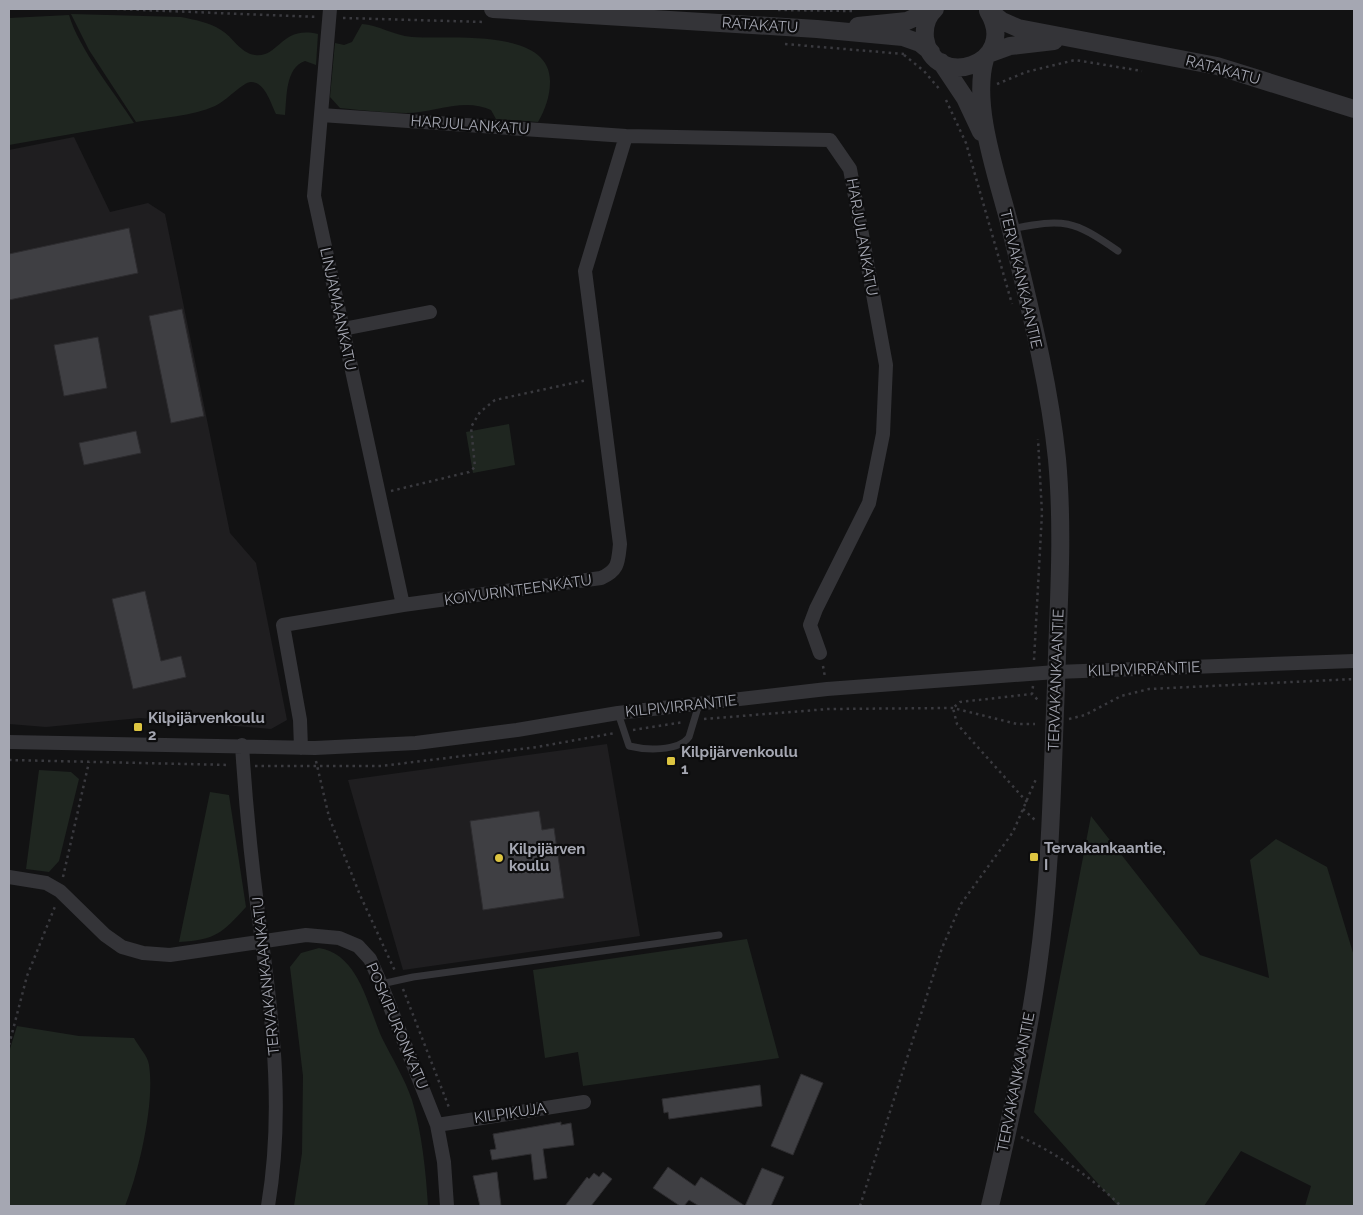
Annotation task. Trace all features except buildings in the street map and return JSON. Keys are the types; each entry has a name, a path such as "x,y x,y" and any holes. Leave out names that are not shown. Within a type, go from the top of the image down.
{"street":[{"name":"LINJAMAANKATU","path":"330,9 314,196 403,605"},
{"name":"RATAKATU","path":"492,9 547,10 818,29 903,37 920,43 936,57 959,68 968,68 1010,46 1063,40 1090,41"},
{"name":"RATAKATU","path":"818,29 907,21 934,9"},
{"path":"934,9 927,21 925,39 936,57"},
{"name":"RATAKATU","path":"987,9 1002,21 1018,28 1217,66 1354,109"},
{"name":"TERVAKANKAANTIE","path":"987,9 996,30 995,40 986,57 980,88 991,155 1046,385 1056,454 1061,510 1051,812 1038,966 1008,1131 990,1206"},
{"name":"TERVAKANKAANTIE","path":"936,57 965,98 991,155"},
{"name":"HARJULANKATU","path":"321,115 626,136 830,140 850,169 886,365 883,434 869,503 816,609 810,625 820,653"},
{"name":"KOIVURINTEENKATU","path":"308,748 300,720 283,624 403,605 601,578 612,573 618,562 620,544 585,271 626,136"},
{"path":"343,329 430,312"},
{"name":"KILPIVIRRANTIE","path":"9,742 242,745 308,748 416,743 517,730 618,713 827,689 1056,672 1354,661"},
{"name":"TERVAKANKAANKATU","path":"242,745 275,1046 276,1131 274,1175 268,1206"},
{"path":"9,877 46,883 60,891"},
{"name":"POSKIPURONKATU","path":"60,891 105,935 122,947 142,953 170,955 262,940 324,935 350,941 358,946 370,959 437,1125 444,1162 447,1206"},
{"name":"KILPIKUJA","path":"437,1125 452,1121 584,1102"}],"lane":[{"path":"1010,229 1058,222 1072,224 1088,231 1118,252"},
{"path":"618,713 629,746 642,749 676,746 686,742 689,737 696,720 699,704"},
{"path":"381,984 719,935"}],"path":[{"path":"778,10 861,10"},
{"path":"903,37 904,54 930,78 945,97 957,120 991,228 1012,305"},
{"path":"980,88 1026,72 1075,60 1142,71"},
{"path":"379,494 469,472 475,467 476,460 471,428 480,412 495,400 598,377"},
{"path":"1032,694 1042,513 1038,438"},
{"path":"1068,719 1085,714 1121,696 1149,689 1354,678"},
{"path":"953,708 960,702 1032,694 1042,703"},
{"path":"953,708 957,724 968,739 1027,802"},
{"path":"253,766 381,766 442,760 696,720 828,709 953,708 1017,724 1034,724"},
{"path":"308,748 316,767 329,817 360,895 399,980 450,1106 452,1121"},
{"path":"9,760 227,765"},
{"path":"9,1045 27,976 60,891 89,762"},
{"path":"860,1206 942,948 961,904 1012,832 1037,778"},
{"path":"1008,1131 1046,1148 1100,1186 1122,1206"}],"shaded area":[{"path":"71,14 181,17 197,20 216,27 245,51 255,55 263,55 270,52 288,37 296,34 306,32 318,34 316,65 305,61 298,65 290,76 285,115 276,114 264,89 251,82 243,85 215,106 196,112 136,122 89,50"},
{"path":"69,15 89,56 134,123 9,145 9,18"},
{"path":"362,24 412,37 496,40 517,44 534,52 546,64 550,82 548,98 541,117 538,122 496,119 491,110 481,106 470,105 406,113 340,108 330,97 335,43 344,45 352,42"},
{"path":"74,137 110,212 148,203 165,214 230,533 256,563 287,720 271,729 140,718 46,727 9,724 9,150"},
{"path":"509,424 515,465 473,473 466,432"},
{"name":"Kilpijärven koulu","path":"607,744 640,936 403,970 348,780"},
{"path":"39,770 71,772 79,779 59,861 49,872 26,869"},
{"path":"210,792 229,795 246,907 217,934 202,939 179,942"},
{"path":"1091,816 1200,955 1269,978 1250,860 1276,839 1327,867 1354,956 1354,1206 1305,1206 1311,1186 1241,1151 1204,1206 1118,1206 1034,1112"},
{"path":"747,939 779,1058 583,1086 578,1052 545,1058 533,970"},
{"path":"319,948 333,952 344,960 353,971 366,997 382,1038 409,1092 421,1139 428,1206 294,1206 302,1153 303,1076 290,967 301,953"},
{"path":"17,1026 79,1036 134,1038 145,1055 149,1065 150,1080 148,1117 136,1175 125,1206 9,1206 9,1052"}],"place":[{"name":"Kilpijärvenkoulu 2","path":"138,727"},
{"name":"Kilpijärvenkoulu 1","path":"671,761"},
{"name":"Tervakankaantie, I","path":"1034,857"},
{"name":"Kilpijärven koulu","path":"499,858"}]}
